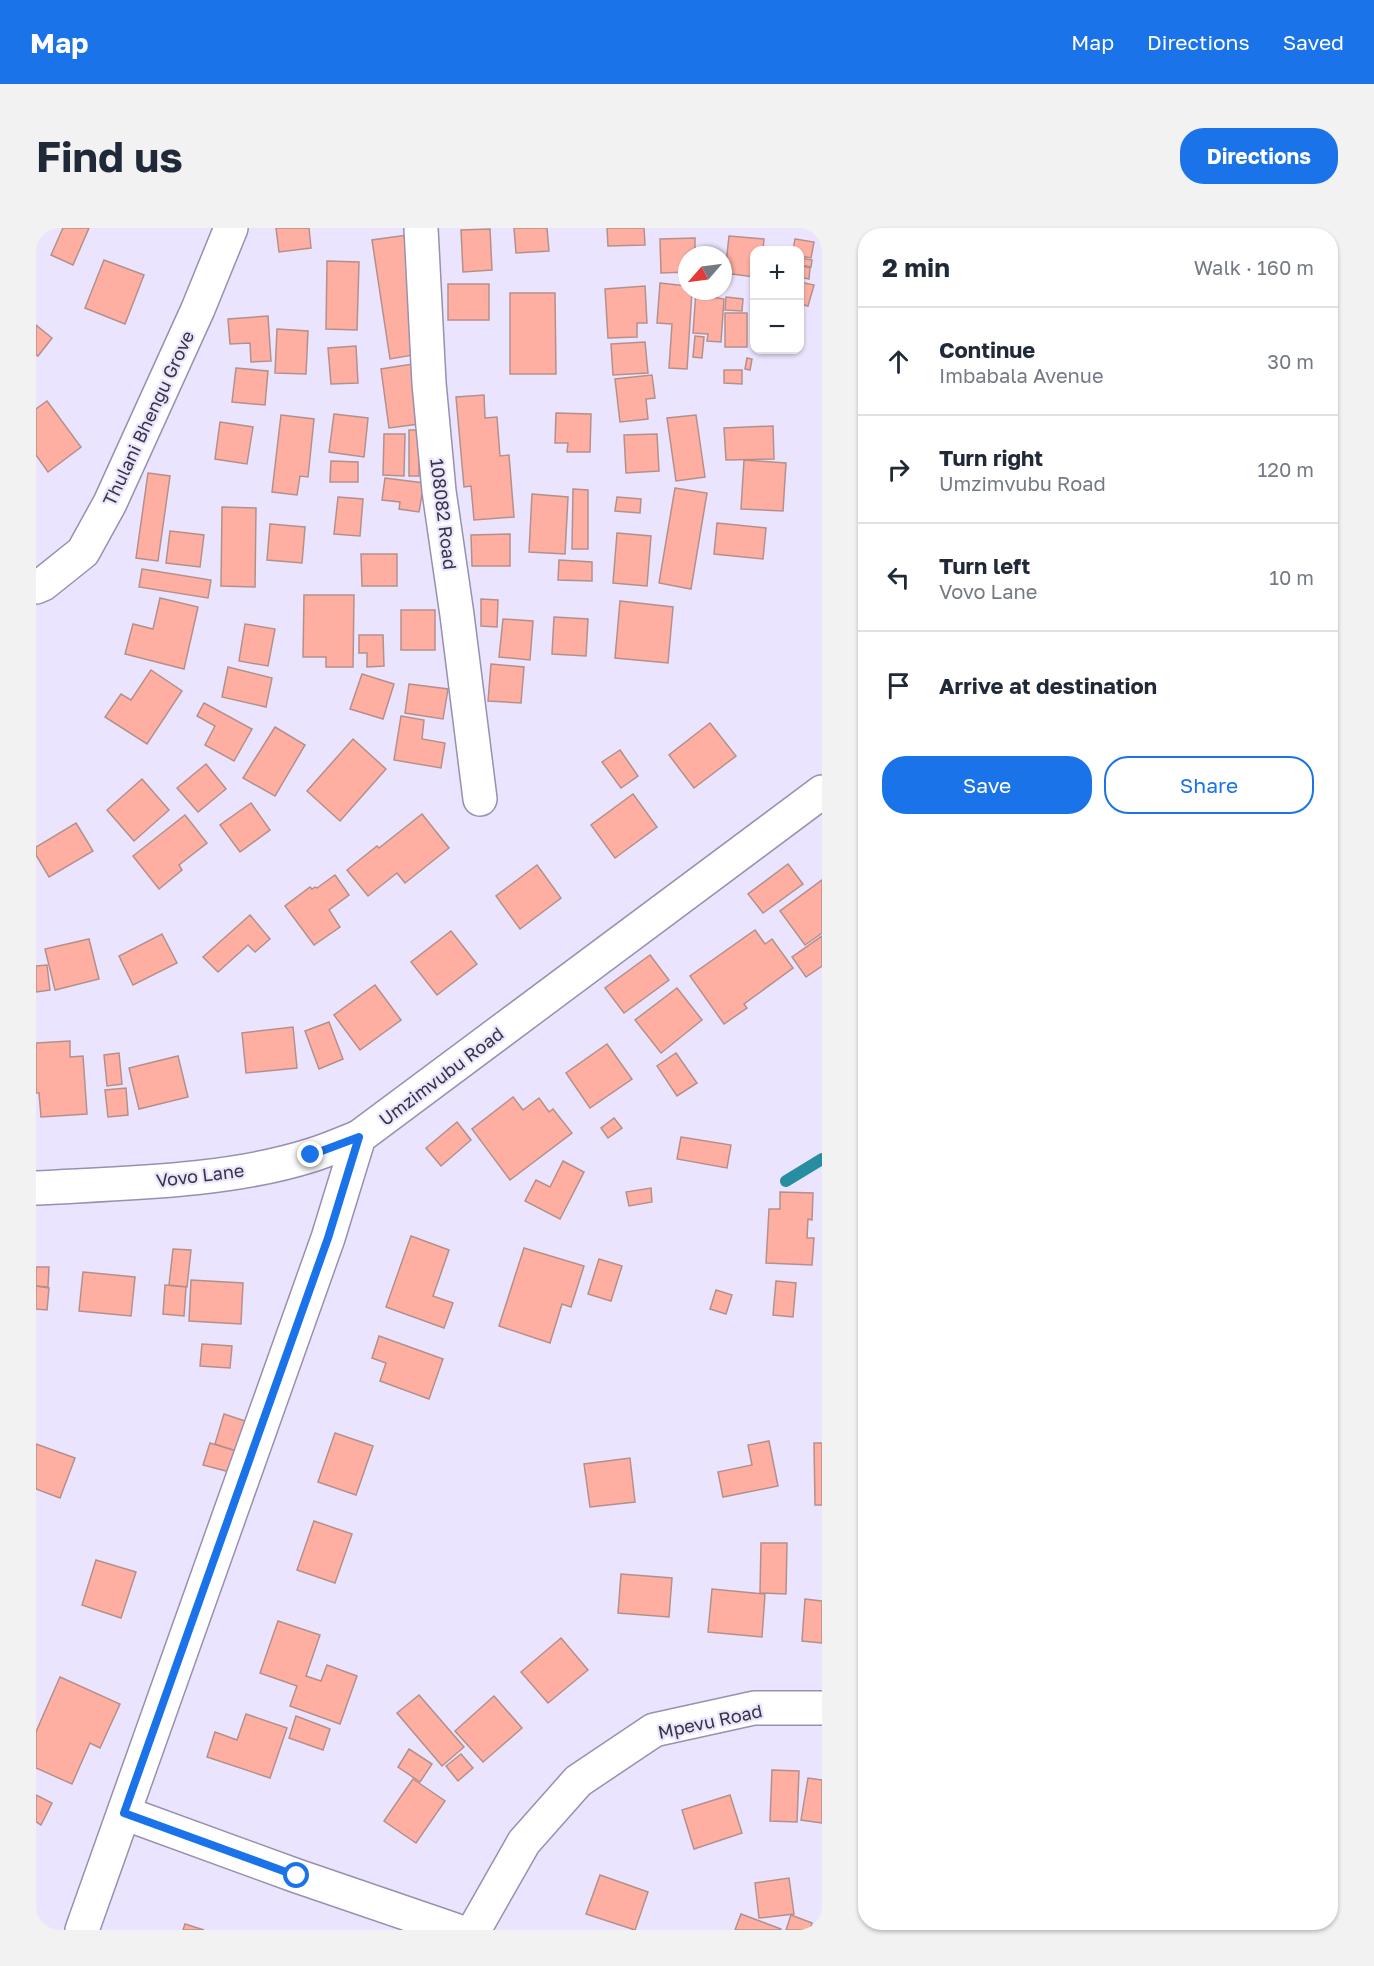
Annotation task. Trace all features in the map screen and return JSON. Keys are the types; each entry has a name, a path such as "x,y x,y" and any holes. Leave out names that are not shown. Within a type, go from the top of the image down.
{"street":[{"name":"Thulani Bhengu Grove","path":"36,587 83,552 110,503 198,309 231,228"},
{"name":"108082 Road","path":"421,228 429,383 439,491 480,799"},
{"name":"Umzimvubu Road","path":"82,1930 328,1238 359,1137 822,792"},
{"name":"Vovo Lane","path":"36,1188 159,1181 246,1170 311,1155 359,1137"},
{"name":"Mpevu Road","path":"474,1930 524,1842 578,1781 654,1730 754,1708 822,1708"},
{"path":"124,1813 455,1930"}],"building":[{"path":"63,228 89,228 73,265 51,255"},
{"path":"276,228 309,228 311,248 279,252"},
{"path":"514,228 547,228 549,251 516,253"},
{"path":"607,228 644,228 645,245 608,246"},
{"path":"490,229 492,270 463,272 461,230"},
{"path":"407,235 425,353 390,359 372,240"},
{"path":"729,236 764,239 763,246 750,246 750,276 732,274 732,246 728,246"},
{"path":"695,238 695,246 678,246 678,272 661,273 660,239"},
{"path":"795,239 814,242 811,258 804,257 804,246 794,246"},
{"path":"804,259 812,260 811,267 804,266"},
{"path":"104,260 144,275 125,324 85,308"},
{"path":"327,261 359,262 357,330 326,329"},
{"path":"804,266 810,268 809,279 804,278"},
{"path":"660,283 678,285 678,300 691,300 687,369 669,368 672,324 657,323"},
{"path":"804,283 814,285 808,306 804,305"},
{"path":"448,284 489,284 489,320 448,320"},
{"path":"645,286 647,323 637,323 637,337 608,338 605,289"},
{"path":"510,293 555,293 556,374 510,374"},
{"path":"732,298 743,299 742,311 725,310 726,300 732,300"},
{"path":"695,300 724,300 721,342 707,341 708,334 693,333"},
{"path":"725,313 747,313 747,347 725,347"},
{"path":"268,316 271,361 251,362 250,343 230,344 228,319"},
{"path":"36,325 52,338 38,356 36,355"},
{"path":"277,329 308,331 306,374 275,373"},
{"path":"695,336 704,337 702,358 693,357"},
{"path":"645,342 648,373 613,375 611,344"},
{"path":"356,346 358,383 331,384 328,348"},
{"path":"747,358 752,359 750,370 745,369"},
{"path":"419,363 427,423 389,428 381,369"},
{"path":"236,368 268,371 265,405 232,402"},
{"path":"724,370 742,370 742,384 724,383"},
{"path":"652,375 655,398 646,399 648,419 620,422 615,379"},
{"path":"484,395 485,418 497,417 500,456 509,455 514,517 474,520 471,486 464,487 456,397"},
{"path":"47,401 81,447 48,472 36,455 36,409"},
{"path":"556,413 591,414 590,452 567,452 568,443 555,443"},
{"path":"334,414 368,418 364,457 329,452"},
{"path":"281,415 314,419 308,477 300,476 297,495 272,492"},
{"path":"696,415 705,477 676,481 667,418"},
{"path":"220,422 253,427 247,464 215,459"},
{"path":"773,426 774,459 726,460 724,428"},
{"path":"409,430 428,430 419,453 419,476 409,476"},
{"path":"384,434 405,434 404,476 383,475"},
{"path":"657,434 659,471 626,473 624,435"},
{"path":"744,460 786,463 783,511 741,509"},
{"path":"331,461 358,462 358,482 330,482"},
{"path":"148,473 170,476 158,561 136,558"},
{"path":"385,478 424,483 419,512 399,509 400,502 382,500"},
{"path":"675,488 707,493 691,589 659,583"},
{"path":"573,489 588,490 588,549 572,549"},
{"path":"532,494 568,497 565,554 529,552"},
{"path":"338,497 363,499 360,536 334,534"},
{"path":"617,497 641,499 640,513 615,511"},
{"path":"222,507 256,508 255,587 221,586"},
{"path":"717,523 766,528 763,559 714,554"},
{"path":"270,524 305,527 302,563 267,560"},
{"path":"170,531 204,535 200,567 166,563"},
{"path":"617,533 651,536 647,586 613,583"},
{"path":"510,534 510,566 472,566 471,535"},
{"path":"361,554 397,554 397,586 362,586"},
{"path":"559,560 592,562 592,581 558,580"},
{"path":"142,569 211,580 208,598 139,587"},
{"path":"304,595 354,595 353,667 326,667 326,657 303,657"},
{"path":"160,598 198,607 184,669 125,654 133,624 153,629"},
{"path":"481,599 498,600 497,627 481,626"},
{"path":"620,601 673,607 668,663 615,658"},
{"path":"401,610 435,610 435,650 401,650"},
{"path":"554,617 588,619 586,656 552,654"},
{"path":"503,619 533,621 530,660 499,657"},
{"path":"245,624 275,629 268,666 239,661"},
{"path":"359,635 383,635 384,666 367,667 367,653 359,653"},
{"path":"491,664 524,667 521,703 488,701"},
{"path":"228,667 272,678 266,707 222,697"},
{"path":"151,670 182,691 147,744 105,717 121,694 131,700"},
{"path":"362,674 394,684 383,719 350,709"},
{"path":"409,684 448,689 443,719 405,713"},
{"path":"204,703 252,729 234,761 205,745 215,726 197,716"},
{"path":"401,716 424,720 422,739 445,743 441,768 394,760"},
{"path":"710,723 736,756 694,788 669,755"},
{"path":"275,727 305,745 275,796 243,778"},
{"path":"353,739 386,769 340,821 307,791"},
{"path":"620,750 638,776 621,788 602,762"},
{"path":"206,764 226,789 198,812 177,788"},
{"path":"142,779 169,810 134,841 107,810"},
{"path":"633,794 657,827 615,858 591,825"},
{"path":"251,803 270,830 240,852 220,825"},
{"path":"422,814 449,848 405,883 397,873 368,896 347,870"},
{"path":"185,815 207,843 179,865 182,870 159,889 133,856"},
{"path":"76,823 93,851 49,877 36,855 36,847"},
{"path":"788,864 803,884 763,913 748,894"},
{"path":"537,865 561,898 520,929 496,896"},
{"path":"335,875 349,895 329,910 340,927 314,945 285,906 310,887 317,888"},
{"path":"822,880 822,933 805,945 780,911"},
{"path":"250,915 270,939 255,952 248,945 218,972 203,957"},
{"path":"755,930 765,944 772,939 793,968 744,1004 747,1008 724,1024 690,976"},
{"path":"451,931 477,964 437,995 411,962"},
{"path":"162,934 177,963 133,985 119,956"},
{"path":"822,936 822,966 806,977 792,957"},
{"path":"89,939 99,979 55,990 45,949"},
{"path":"650,955 669,980 624,1013 605,988"},
{"path":"47,965 50,990 36,992 36,966"},
{"path":"375,985 401,1020 360,1050 334,1015"},
{"path":"677,988 702,1020 661,1053 635,1020"},
{"path":"329,1022 343,1059 319,1069 305,1031"},
{"path":"293,1027 297,1068 246,1073 242,1033"},
{"path":"70,1041 70,1057 83,1056 87,1114 41,1117 39,1093 36,1093 36,1043"},
{"path":"607,1044 632,1079 590,1108 566,1073"},
{"path":"119,1053 122,1084 107,1086 104,1055"},
{"path":"676,1053 697,1083 677,1096 657,1066"},
{"path":"178,1056 188,1097 139,1109 129,1068"},
{"path":"126,1088 128,1115 108,1117 105,1090"},
{"path":"513,1097 523,1110 539,1098 549,1112 553,1109 572,1133 510,1180 472,1129"},
{"path":"614,1118 622,1128 608,1138 601,1128"},
{"path":"457,1122 471,1140 441,1166 426,1148"},
{"path":"681,1137 731,1145 727,1168 677,1159"},
{"path":"563,1161 584,1172 560,1219 525,1201 536,1180 550,1187"},
{"path":"651,1188 652,1202 629,1206 626,1192"},
{"path":"780,1192 813,1193 812,1220 808,1219 807,1238 814,1238 812,1265 766,1263 769,1209 780,1209"},
{"path":"411,1236 449,1250 433,1296 453,1303 444,1328 386,1307"},
{"path":"524,1248 584,1266 571,1307 562,1304 550,1343 499,1326"},
{"path":"173,1249 191,1250 187,1287 169,1285"},
{"path":"599,1259 622,1266 611,1301 588,1294"},
{"path":"36,1267 49,1267 48,1287 36,1286"},
{"path":"83,1272 135,1277 131,1316 79,1311"},
{"path":"191,1280 243,1283 241,1324 189,1321"},
{"path":"776,1281 796,1283 793,1317 773,1315"},
{"path":"165,1285 186,1287 184,1316 163,1314"},
{"path":"36,1286 49,1288 47,1310 36,1309"},
{"path":"716,1290 732,1295 726,1314 710,1309"},
{"path":"379,1336 443,1359 429,1399 380,1381 386,1363 372,1358"},
{"path":"202,1344 232,1346 230,1368 200,1366"},
{"path":"224,1414 248,1422 236,1451 215,1444"},
{"path":"335,1433 373,1446 356,1495 318,1482"},
{"path":"769,1441 778,1486 723,1497 718,1472 752,1465 748,1445"},
{"path":"210,1443 236,1451 230,1472 203,1465"},
{"path":"814,1443 822,1443 822,1505 815,1505"},
{"path":"36,1444 75,1458 60,1498 36,1489"},
{"path":"630,1458 635,1502 590,1507 584,1464"},
{"path":"314,1521 352,1534 335,1583 297,1570"},
{"path":"761,1543 787,1543 786,1594 760,1593"},
{"path":"96,1560 136,1572 121,1618 82,1605"},
{"path":"621,1574 672,1578 669,1617 618,1613"},
{"path":"712,1589 765,1594 762,1637 708,1632"},
{"path":"805,1599 822,1601 822,1643 802,1641"},
{"path":"278,1621 320,1635 306,1676 321,1681 327,1665 357,1676 340,1724 290,1706 297,1686 260,1673"},
{"path":"561,1638 588,1670 548,1703 521,1672"},
{"path":"60,1677 120,1704 100,1748 90,1743 72,1784 36,1768 36,1732"},
{"path":"419,1695 464,1747 442,1766 397,1713"},
{"path":"494,1696 522,1728 483,1762 455,1731"},
{"path":"246,1714 287,1728 270,1778 207,1757 215,1732 237,1740"},
{"path":"296,1716 330,1729 323,1750 289,1738"},
{"path":"409,1749 432,1764 420,1782 398,1767"},
{"path":"461,1754 473,1768 458,1781 446,1766"},
{"path":"772,1770 799,1771 797,1822 770,1821"},
{"path":"808,1778 822,1780 822,1823 801,1820"},
{"path":"413,1779 445,1801 416,1843 384,1821"},
{"path":"36,1795 52,1803 41,1825 36,1822"},
{"path":"730,1795 742,1833 694,1849 682,1810"},
{"path":"600,1875 648,1892 635,1930 586,1914"},
{"path":"789,1878 794,1914 759,1918 755,1883"},
{"path":"741,1914 781,1929 781,1930 735,1930"},
{"path":"791,1915 812,1923 810,1930 786,1930"},
{"path":"185,1924 204,1930 183,1930"}],"waterway":[{"path":"786,1181 822,1159"}],"route":[{"path":"297,1876 124,1813 328,1238 359,1137 311,1155"}]}
